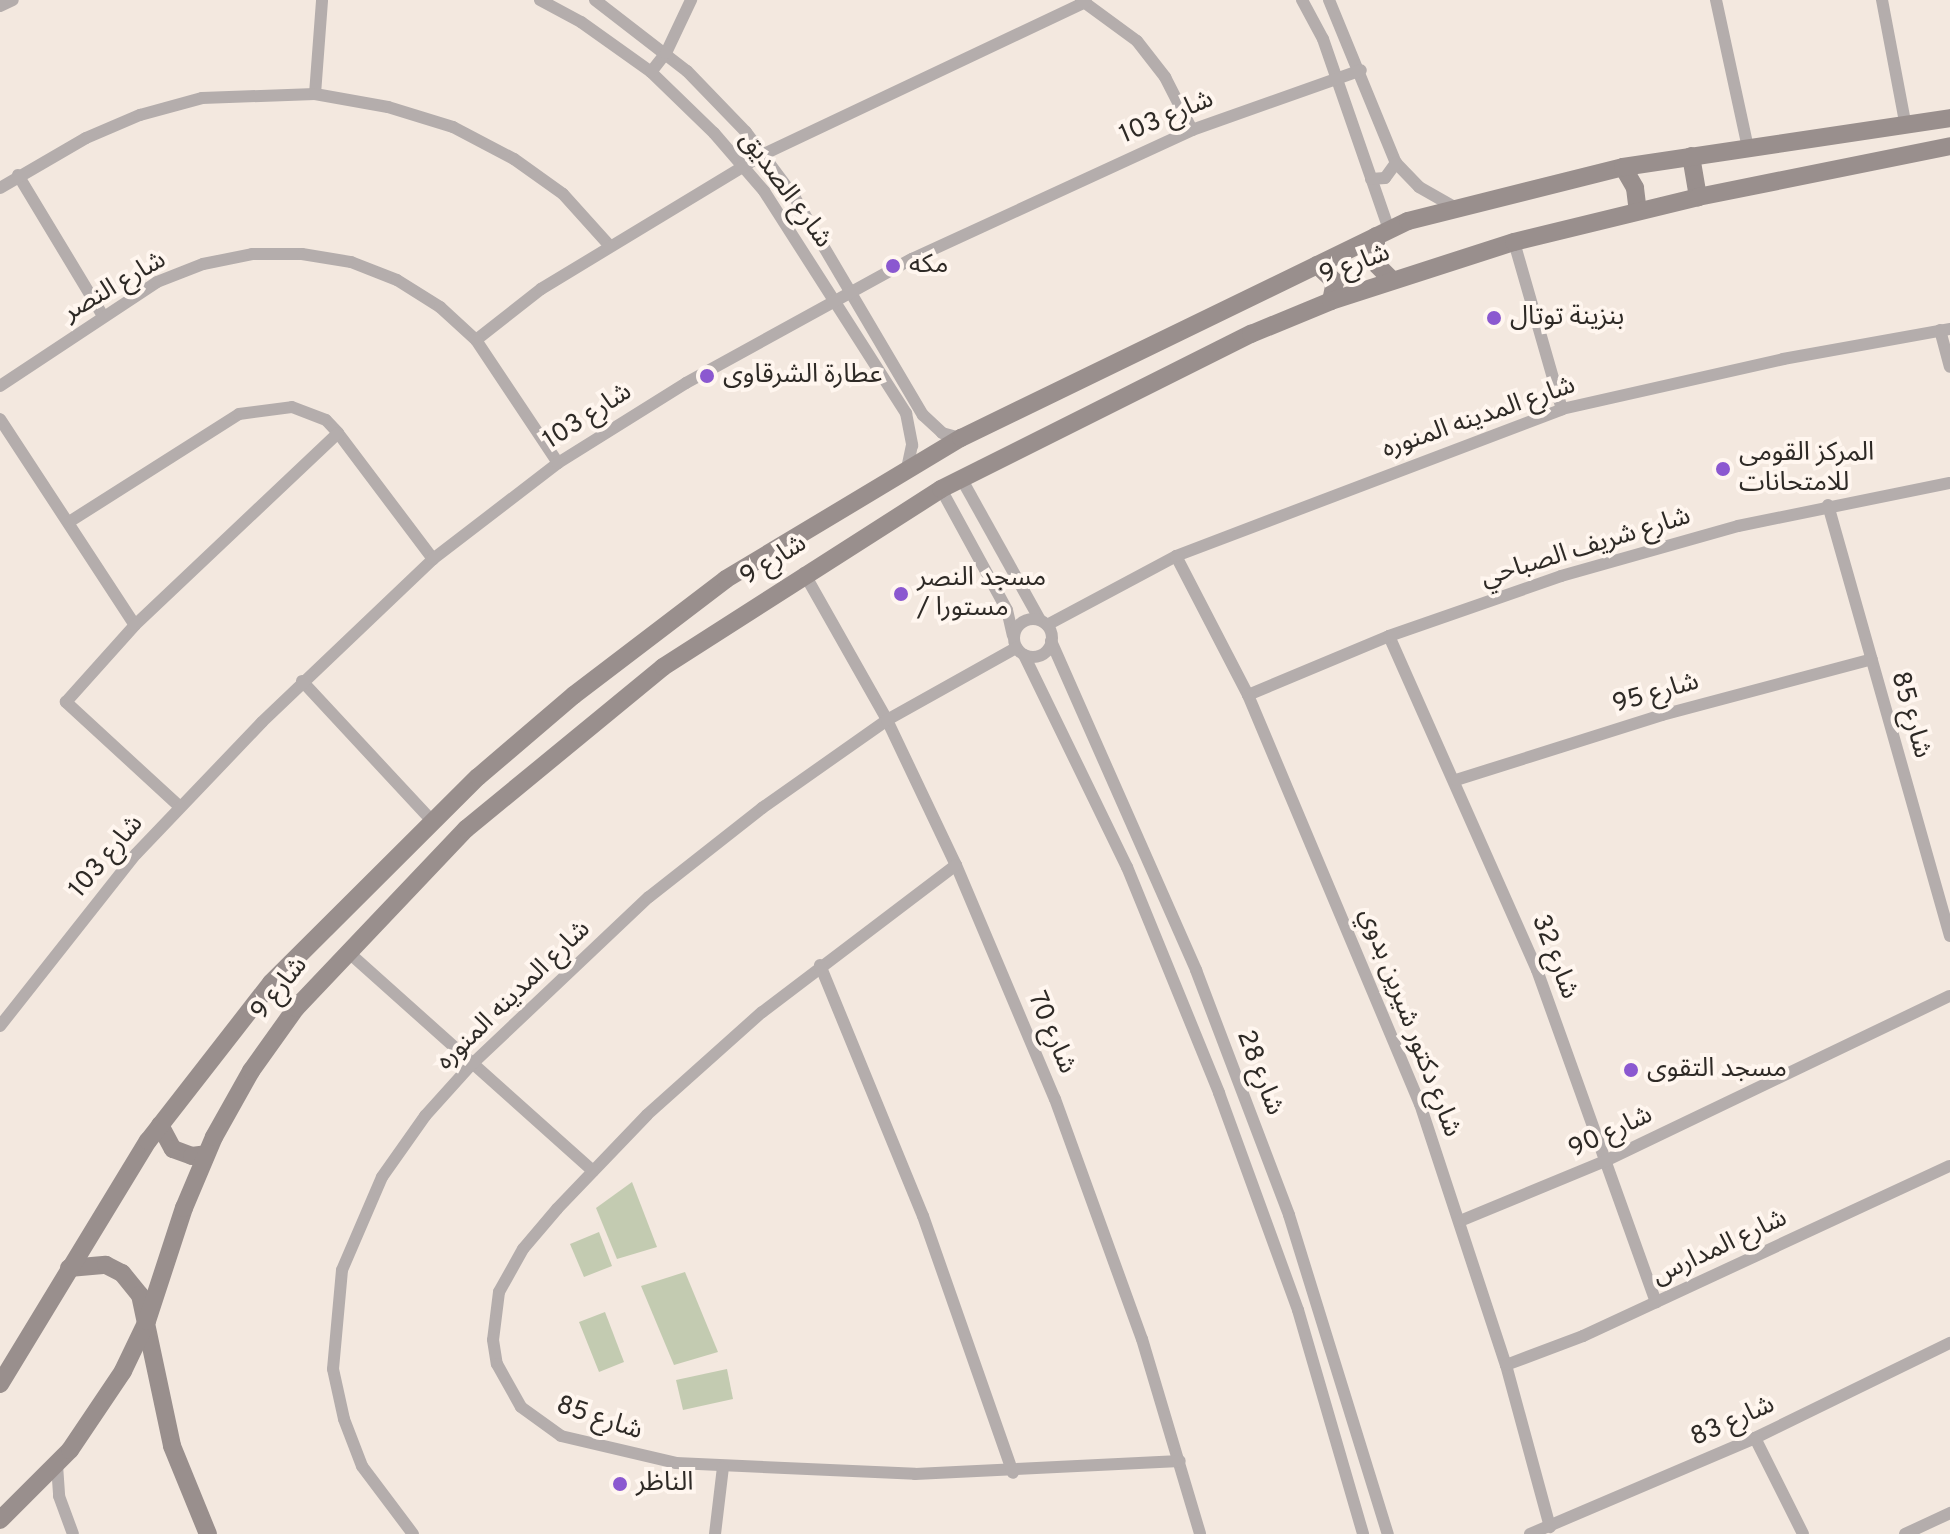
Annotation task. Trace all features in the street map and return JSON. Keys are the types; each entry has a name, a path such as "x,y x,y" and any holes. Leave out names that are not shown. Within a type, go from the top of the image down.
{"main road":[{"name":"شارع 9","path":"0,1384 160,1125 271,983 431,820 574,695 674,616 907,468 961,438 1383,233 1454,207 1623,167 1905,122 1950,118"},
{"name":"شارع 9","path":"0,1520 57,1465 106,1400 147,1321 206,1154 273,1039 347,951 466,829 540,764 663,667 804,573 961,478 1251,334 1331,301 1391,279 1514,242 1698,197 1950,146"},
{"path":"1691,156 1698,197"},
{"path":"1623,167 1635,188 1638,211"},
{"path":"1383,233 1376,264 1391,279"},
{"path":"1317,265 1335,282 1331,301"},
{"path":"160,1125 173,1149 192,1156 206,1154"},
{"path":"69,1268 97,1264 122,1273 140,1295 172,1446 208,1534"}],"street":[{"path":"0,6 13,0"},
{"path":"315,94 322,0"},
{"name":"شارع الصديق","path":"540,0 581,22 651,72 743,166 835,301 906,413 912,445 907,468"},
{"name":"شارع الصديق","path":"595,0 666,53 764,154 923,415 942,433 961,438"},
{"path":"651,72 666,53 691,0"},
{"path":"1302,0 1336,78 1371,179 1383,233"},
{"path":"1329,0 1361,70 1396,163 1419,187 1454,207"},
{"path":"1716,0 1748,148"},
{"path":"1882,0 1905,122"},
{"path":"476,340 541,289 609,245 764,154 1084,1 1137,41 1165,77 1192,130"},
{"name":"شارع 103","path":"0,1026 179,806 302,681 433,559 558,463 686,383 835,301 1001,216 1192,130 1361,70"},
{"path":"0,188 18,175 140,115 202,98 315,94 388,107 453,127 514,159 563,194 609,245"},
{"path":"1371,179 1385,178 1396,163"},
{"path":"18,175 103,316"},
{"path":"1514,242 1562,409"},
{"name":"شارع النصر","path":"0,386 157,282 203,264 252,254 302,254 351,262 397,280 440,307 476,340 558,463"},
{"path":"1945,330 1950,367"},
{"name":"شارع المدينه المنوره","path":"413,1534 362,1466 344,1419 333,1369 334,1319 346,1259 382,1177 425,1116 470,1066 649,897 762,808 887,720 1018,646 1023,621 1044,623 1176,556 1562,409 1945,330"},
{"path":"69,522 239,414 292,407 326,420 433,559"},
{"path":"0,419 135,625"},
{"path":"179,806 66,702 135,625 338,433"},
{"path":"961,478 1044,623"},
{"name":"شارع شريف الصباحي","path":"1248,695 1389,636 1649,549 1828,505 1950,483"},
{"name":"شارع 28","path":"941,489 1007,610 1018,646 1068,739 1176,981 1298,1310 1363,1534"},
{"name":"شارع 85","path":"1828,505 1950,936"},
{"name":"شارع دكتور شيرين بدوي","path":"1176,556 1248,695 1340,907 1460,1221 1506,1365 1550,1527"},
{"name":"شارع 70","path":"804,573 887,720 956,865 1100,1218 1180,1461 1200,1534"},
{"name":"شارع 28","path":"1044,623 1196,970 1320,1303 1388,1534"},
{"name":"شارع 32","path":"1389,636 1456,780 1537,970 1656,1302"},
{"path":"1018,646 1039,656 1051,641"},
{"name":"شارع 95","path":"1456,780 1662,715 1872,659"},
{"path":"302,681 431,820"},
{"name":"شارع 85","path":"956,865 820,965 703,1063 593,1171 523,1249 499,1292 493,1340 507,1387 539,1423 561,1436 626,1454 723,1467 1013,1473 1180,1461"},
{"path":"347,951 470,1066 593,1171"},
{"path":"820,965 923,1216 1013,1473"},
{"name":"شارع 90","path":"1460,1221 1605,1161 1950,996"},
{"name":"شارع المدارس","path":"1506,1365 1656,1302 1950,1166"},
{"path":"1298,1310 1320,1303"},
{"name":"شارع 83","path":"1530,1534 1755,1438 1950,1343"},
{"path":"1755,1438 1803,1534"},
{"path":"57,1465 59,1496 73,1534"},
{"path":"715,1534 723,1467"},
{"path":"1905,1534 1921,1531 1950,1513"}],"green space":[{"path":"632,1182 657,1247 617,1259 596,1208"},
{"path":"599,1232 612,1266 584,1277 570,1244"},
{"path":"685,1272 718,1352 674,1365 641,1286"},
{"path":"605,1312 624,1362 599,1372 579,1322"},
{"path":"727,1369 733,1399 683,1410 676,1380"}],"place":[{"name":"مكه","path":"893,266"},
{"name":"بنزينة توتال","path":"1494,318"},
{"name":"عطارة الشرقاوى","path":"707,376"},
{"name":"المركز القومى للامتحانات","path":"1723,469"},
{"name":"مسجد النصر / مستورا","path":"901,594"},
{"name":"مسجد التقوى","path":"1631,1070"},
{"name":"الناظر","path":"620,1484"}]}
